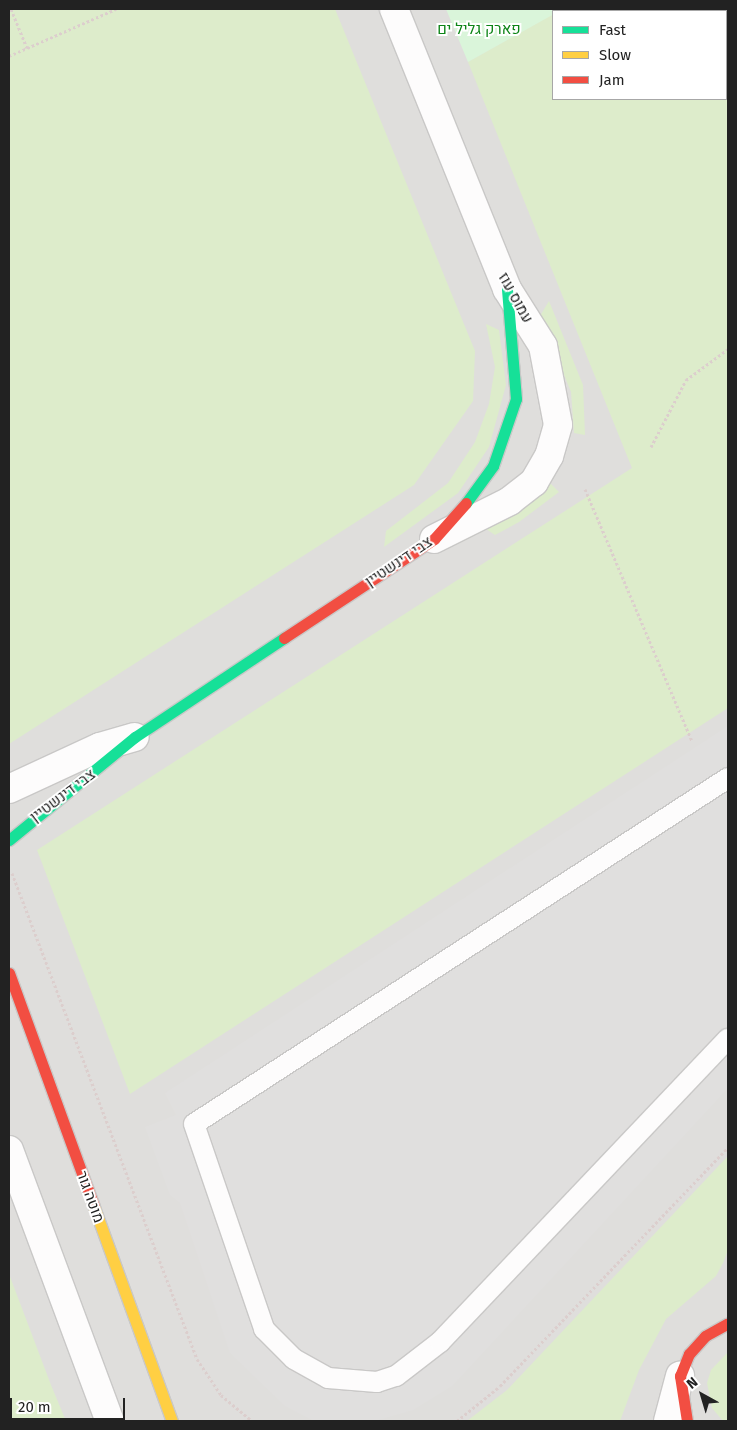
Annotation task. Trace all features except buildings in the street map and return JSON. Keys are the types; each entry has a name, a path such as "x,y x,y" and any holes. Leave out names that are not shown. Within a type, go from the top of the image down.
{"street":[{"name":"עמוס עוז","path":"394,9 507,289 543,346 554,390 558,425 550,456 534,482 510,501 434,539"},
{"name":"צבי דינשטיין","path":"10,837 135,737 434,539 471,497 504,440 516,399 507,289"},
{"name":"צבי דינשטיין","path":"9,789 100,747 135,737"},
{"name":"מוטה גור","path":"9,973 172,1421"},
{"path":"9,1150 110,1421"},
{"path":"668,1421 680,1376 689,1354 728,1307"},
{"path":"705,1336 728,1323"},
{"path":"680,1376 686,1421"}],"lane":[{"path":"728,778 194,1124 264,1329 294,1360 328,1378 377,1382 396,1376 440,1342 728,1039"}],"path":[{"path":"11,9 27,48"},
{"path":"9,56 116,9"},
{"path":"651,447 686,380 728,349"},
{"path":"585,489 692,741"},
{"path":"14,867 13,881 197,1359 221,1395 252,1421"},
{"path":"457,1421 500,1386 728,1147"}],"shaded area":[{"path":"9,9 728,9 728,1421 9,1421"},
{"path":"728,726 728,1088 452,1386 413,1410 375,1421 314,1421 285,1406 230,1353 180,1203 170,1195 145,1127 176,1115 165,1093"}],"green space":[{"path":"9,9 335,9 475,351 473,401 414,485 9,744"},
{"name":"פארק גליל ים","path":"446,9 563,9 552,10 552,15 468,62"},
{"path":"563,9 700,9 700,10"},
{"path":"552,15 552,100 727,100 727,76 728,708 130,1094 37,850 632,468 468,62"},
{"path":"549,301 583,385 585,435 574,433 571,392 540,316"},
{"path":"486,324 499,330 506,385 489,447 458,493 384,547 386,531 448,483 475,442 489,404 495,367"},
{"path":"549,482 559,492 519,522 495,535 483,527"},
{"path":"728,1156 728,1250 723,1263 716,1276 666,1319 639,1370 620,1421 467,1421 507,1390"},
{"path":"9,1274 51,1385 66,1421 9,1421"},
{"path":"728,1352 728,1421 723,1421 712,1408 707,1383 711,1370"}],"traffic: fast":[{"path":"466,503 493,466 516,399 507,289"},
{"path":"9,840 135,737 284,638"}],"traffic: slow":[{"path":"94,1207 172,1421"}],"traffic: jam":[{"path":"284,638 434,539 466,503"},
{"path":"9,973 94,1207"},
{"path":"687,1421 680,1376 689,1354 705,1336 728,1323"}]}
